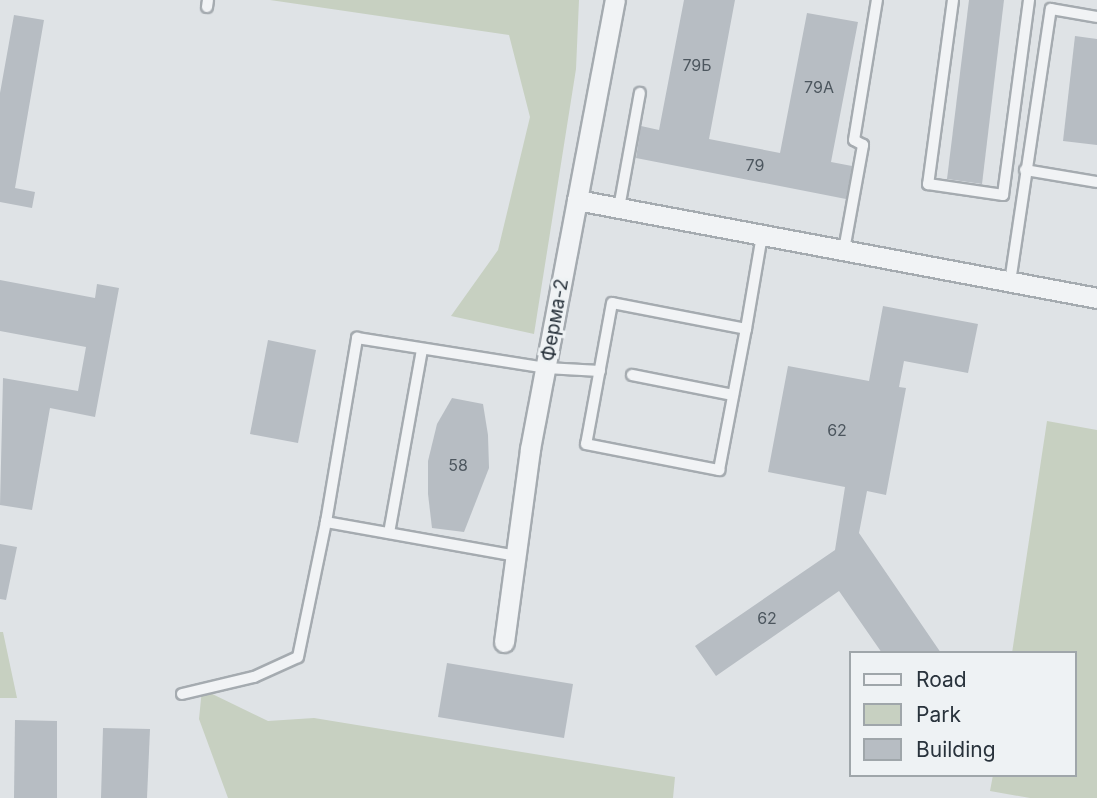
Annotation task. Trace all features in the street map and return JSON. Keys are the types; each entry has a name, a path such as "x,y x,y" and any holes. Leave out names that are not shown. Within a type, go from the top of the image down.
{"street":[{"name":"Ферма-2","path":"504,642 546,368 615,0"},
{"path":"577,200 1097,298"}],"lane":[{"path":"844,250 863,145 853,140 877,0"},
{"path":"953,0 928,184 1003,195 1029,0"},
{"path":"1010,282 1052,5 1097,17"},
{"path":"619,208 640,93"},
{"path":"1025,170 1097,182"},
{"path":"746,329 612,303 586,444 719,470 746,329 762,235"},
{"path":"182,694 254,677 298,657 326,522 357,338 546,368 600,371"},
{"path":"389,533 422,348"},
{"path":"632,375 733,395"},
{"path":"326,522 516,556"}],"green space":[{"path":"270,0 579,0 576,69 534,334 451,316 498,250 530,117 509,35"},
{"path":"1047,421 1097,430 1097,798 1030,798 990,791 993,777 1076,777 1076,651 1012,651"},
{"path":"0,632 3,632 17,698 0,698"},
{"path":"202,689 268,721 314,718 675,777 673,798 228,798 199,719"}],"building":[{"path":"684,0 735,0 709,139 780,153 807,13 858,22 831,162 852,166 846,199 636,158 641,126 659,130"},
{"path":"969,0 1004,0 982,184 947,179"},
{"path":"14,15 44,20 15,188 35,192 32,208 0,202 0,93"},
{"path":"1075,36 1097,39 1097,145 1063,141"},
{"path":"0,280 95,298 97,284 119,288 95,417 50,408 32,510 0,505 3,378 78,391 86,347 0,331"},
{"path":"883,306 978,324 968,373 904,361 899,387 906,388 886,495 867,491 859,533 940,651 881,651 839,591 716,676 695,646 835,550 845,487 768,472 788,366 869,381"},
{"path":"268,340 316,350 298,443 250,434"},
{"path":"452,398 483,404 488,435 489,468 464,532 432,528 428,494 428,461 437,424"},
{"path":"0,544 17,547 6,600 0,599"},
{"path":"447,663 573,684 564,738 438,717"},
{"path":"15,720 57,721 57,798 14,798"},
{"path":"103,728 150,729 147,798 101,798"}]}
